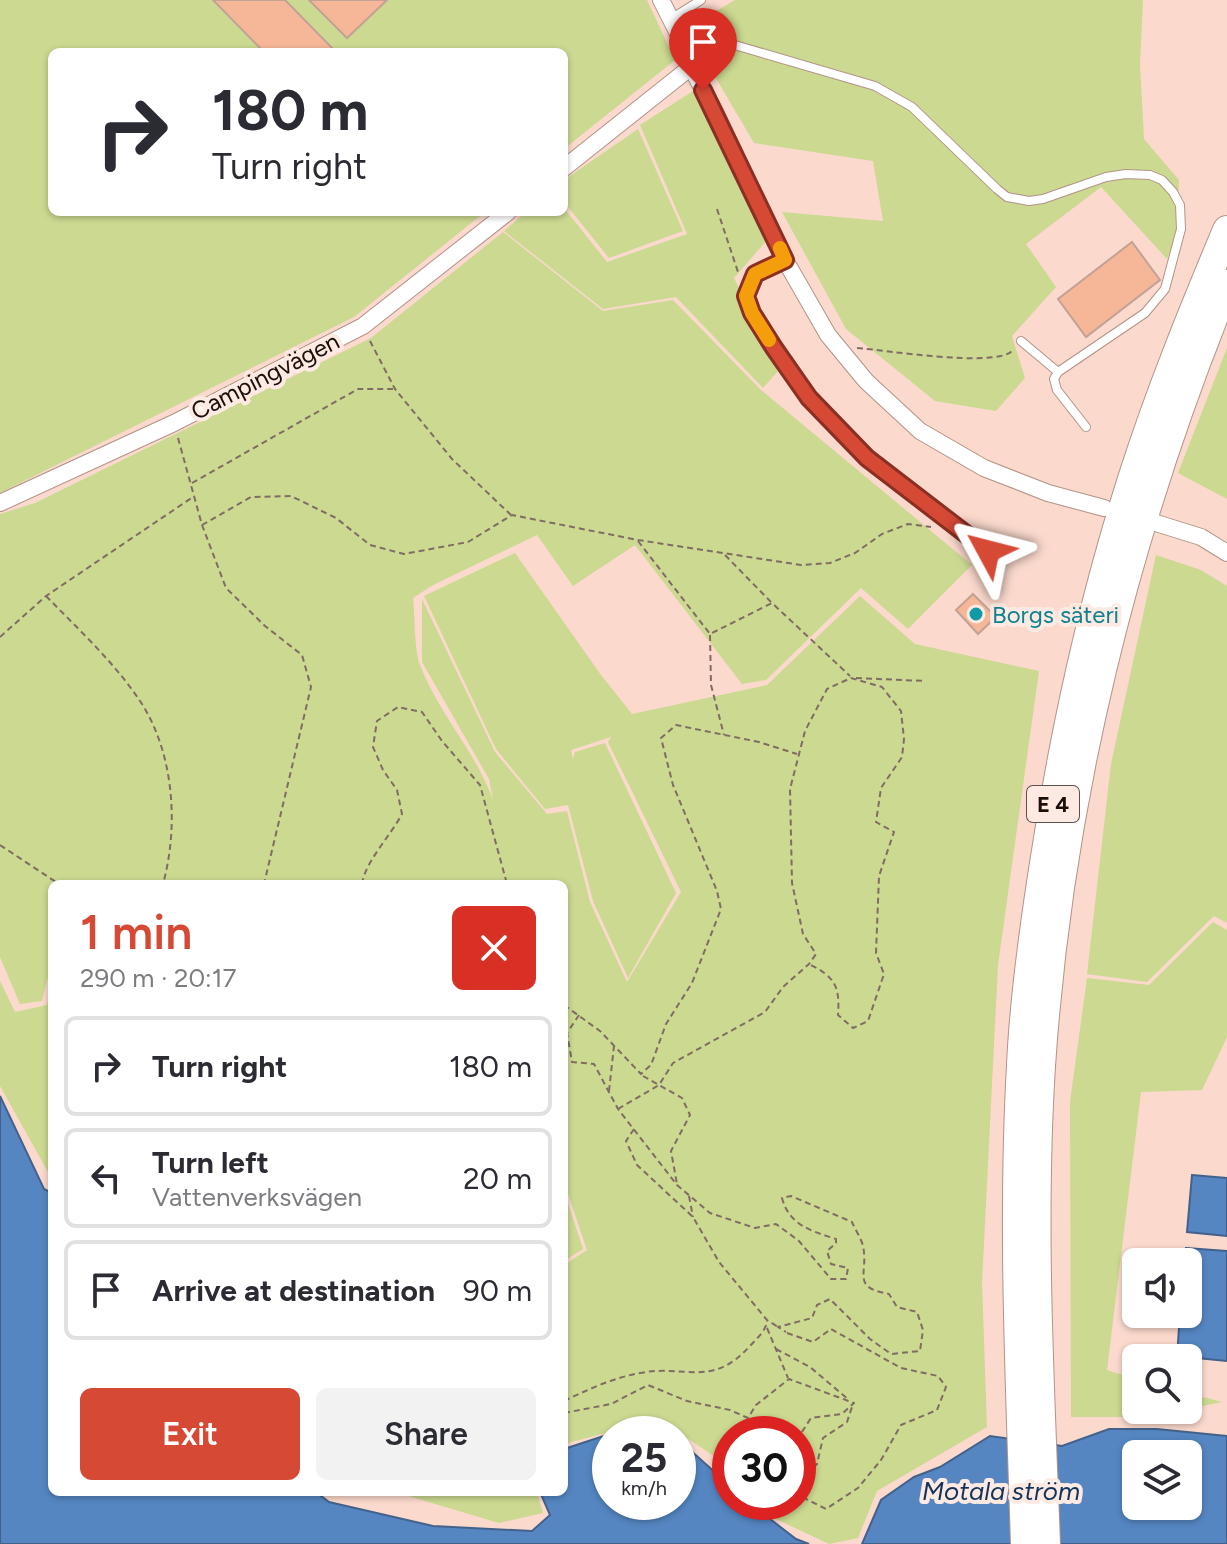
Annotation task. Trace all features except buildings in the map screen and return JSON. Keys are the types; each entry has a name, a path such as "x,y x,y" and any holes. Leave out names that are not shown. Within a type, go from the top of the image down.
{"highway":[{"name":"E 4","path":"1046,1544 1015,1201 1021,1062 1035,923 1053,804 1087,644 1133,476 1177,351 1227,230"},
{"name":"E 4","path":"1025,1544 1042,1065 1056,925 1074,808 1107,648 1148,501 1196,361 1227,284"}],"street":[{"path":"661,0 785,260 837,345 866,381 920,431 984,468 1048,493 1104,508"},
{"path":"568,165 691,67"},
{"name":"Campingvägen","path":"0,503 174,423 363,326 503,216"},
{"path":"785,260 755,274 746,296 759,325 809,398 867,458 988,551"},
{"path":"1156,523 1201,537 1227,553"}],"lane":[{"path":"671,19 701,0"},
{"path":"684,45 695,41 721,41 875,86 912,107 997,189 1007,197 1021,201 1043,199 1106,177 1126,174 1150,175 1162,180 1180,205 1181,229 1165,289 1145,313 1058,372 1054,379 1057,390 1086,427"},
{"path":"1021,341 1058,372"}],"path":[{"path":"717,209 746,296"},
{"path":"363,326 395,389 452,459 512,515 638,540 801,565 830,563 855,553 882,534 908,524 943,530 952,523"},
{"path":"837,345 981,360 1008,355 1021,341"},
{"path":"191,484 358,389 395,389"},
{"path":"174,423 202,525 226,588 265,626 302,655 311,687 265,880"},
{"path":"0,637 46,596 194,496"},
{"path":"202,525 251,497 291,496 336,518 370,545 404,554 468,542 512,515"},
{"path":"638,540 710,634 711,685 724,735"},
{"path":"725,555 851,678 882,687 901,711 902,757 881,788 876,822 894,832 879,876 876,953 884,974 868,1021 853,1028 838,1015 840,994 829,974 809,964"},
{"path":"46,596 97,648 141,702 165,754 171,811 164,880"},
{"path":"710,634 772,603"},
{"path":"618,1109 659,1085 673,1063 765,1012 783,987 816,954 803,934 792,883 790,789 805,731 827,689 851,678 925,681"},
{"path":"362,880 363,874 392,834 402,814 397,790 383,770 373,747 377,721 398,707 422,712 480,785 506,880"},
{"path":"641,1074 651,1065 666,1024 692,983 721,909 717,891 673,785 661,738 676,725 759,742 798,754"},
{"path":"0,845 53,880"},
{"path":"568,1008 600,1031 641,1074 682,1098 690,1115 671,1151 677,1185"},
{"path":"568,1032 579,1015"},
{"path":"568,1039 572,1062 594,1064 618,1109 677,1185 710,1213 755,1228 776,1224 799,1241 831,1279 846,1279 848,1268 831,1264 827,1251 836,1239 800,1224 786,1212 782,1198 791,1196 852,1222 863,1245 864,1283 870,1291 889,1294 897,1307 917,1312 923,1330 920,1351 891,1354 870,1339 830,1299 817,1305 812,1318 778,1327 813,1342 831,1329 901,1368 938,1376 946,1387 937,1410 901,1425 881,1460 858,1488 826,1509 816,1504"},
{"path":"609,1092 614,1046"},
{"path":"634,1128 626,1141 637,1165 693,1217 719,1262 767,1320 786,1332"},
{"path":"689,1195 693,1217"},
{"path":"767,1320 767,1327 789,1379 854,1403"},
{"path":"568,1399 600,1384 643,1372 709,1374 742,1355 767,1327"},
{"path":"776,1349 810,1367 854,1403"},
{"path":"568,1412 611,1404 648,1385 687,1401 730,1410 748,1418 756,1405 789,1379"},
{"path":"816,1465 823,1438 847,1422 854,1403"},
{"path":"816,1417 842,1414 854,1403"}],"green space":[{"path":"0,0 647,0 675,60 568,146 568,48 48,48 48,216 480,216 354,317 0,493"},
{"path":"735,0 1143,0 1140,65 1144,139 1179,180 1177,234 1167,259 1101,187 1026,244 1056,287 1012,336 1025,378 996,411 935,401 846,329 782,212 883,221 873,161 754,143 703,56 701,20"},
{"path":"693,91 767,240 734,278 780,369 763,388 676,297 603,309 504,231 521,216 568,216 568,213 607,262 687,234 640,125"},
{"path":"638,129 683,231 609,258 568,207 568,177"},
{"path":"503,232 603,311 673,300 761,390 972,565 908,629 861,588 766,680 742,684 635,545 573,586 537,535 433,585 413,598 420,665 437,700 477,765 493,800 489,779 422,662 422,599 495,752 547,814 567,811 590,902 627,982 681,892 608,742 611,737 571,750 573,759 575,752 605,743 676,893 628,978 593,901 568,805 545,809 496,749 424,596 515,553 632,714 767,685 860,596 915,644 1039,671 998,965 982,1283 987,1427 877,1491 858,1538 829,1544 778,1520 816,1520 816,1416 712,1416 712,1455 696,1444 696,1416 592,1416 592,1437 568,1443 568,1262 587,1250 568,1194 568,880 48,880 48,977 42,1001 20,1004 0,957 0,514 35,503 371,338"},
{"path":"1227,348 1227,499 1178,473"},
{"path":"1156,555 1201,570 1227,586 1227,923 1214,916 1147,982 1087,974 1111,764"},
{"path":"1213,922 1227,930 1227,1037 1202,1090 1141,1092 1107,1370 1122,1375 1122,1417 1071,1417 1070,1102 1087,978 1149,985"},
{"path":"0,981 15,1012 47,1005 48,1001 48,1172 0,1086"},
{"path":"568,1203 583,1249 568,1258"},
{"path":"1202,1397 1222,1402 1202,1406"},
{"path":"408,1496 538,1496 543,1513 499,1523"}],"water":[{"path":"0,1096 44,1189 48,1191 48,1496 321,1496 329,1502 433,1526 532,1531 550,1515 542,1496 568,1496 568,1448 592,1440 592,1520 696,1520 696,1455 712,1470 712,1520 771,1520 796,1539 809,1544 0,1544"},
{"path":"1192,1175 1227,1178 1227,1236 1187,1232"},
{"path":"1202,1249 1227,1251 1227,1361 1202,1358 1202,1344 1178,1344 1179,1328 1202,1328"},
{"name":"Motala ström","path":"1109,1429 1157,1429 1227,1436 1227,1544 862,1544 881,1500 914,1477 940,1467 990,1436 1062,1446"}],"slow traffic":[{"path":"769,340 752,313 746,296 755,274 785,260 780,248"}],"place":[{"name":"Borgs säteri","path":"976,614"}],"route":[{"path":"703,90 785,260 755,274 746,296 752,313 809,398 867,458 988,551"}]}
